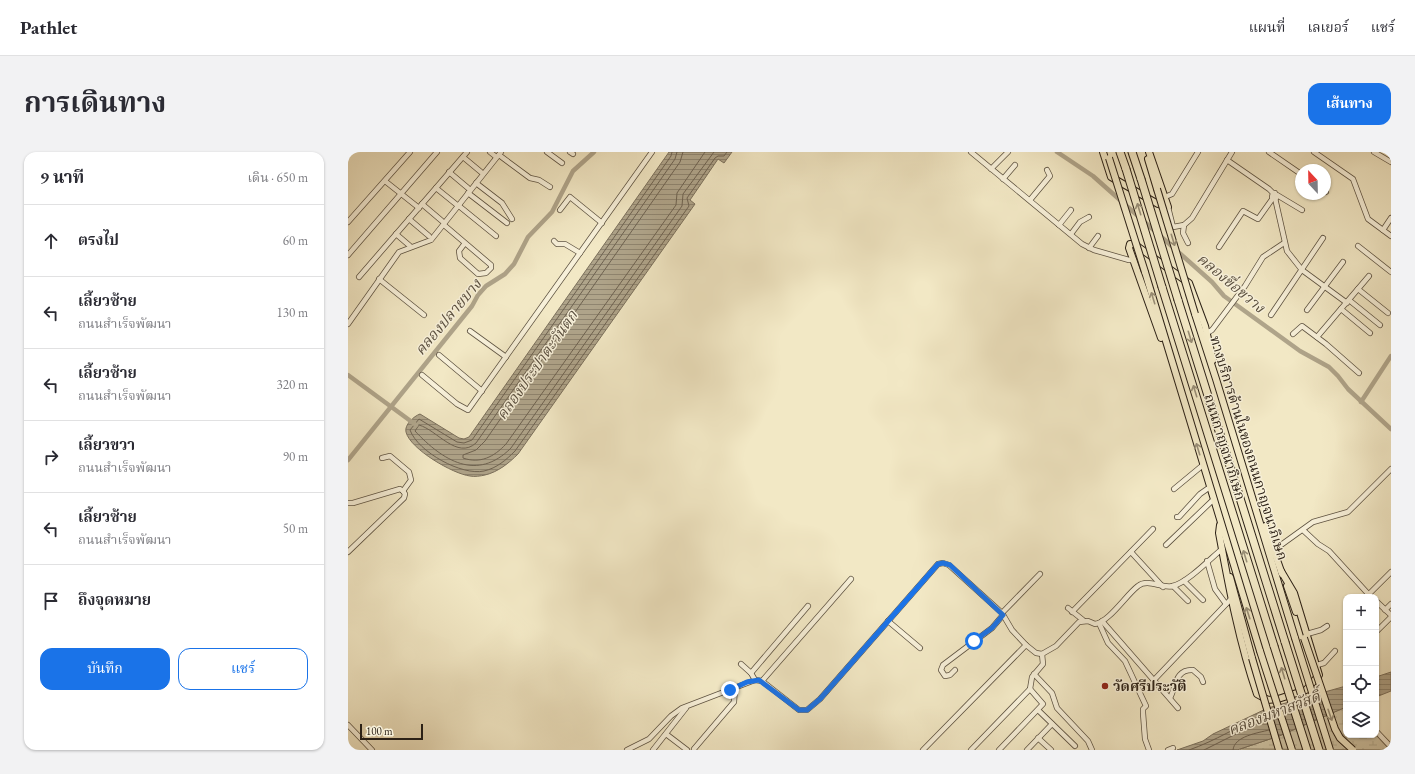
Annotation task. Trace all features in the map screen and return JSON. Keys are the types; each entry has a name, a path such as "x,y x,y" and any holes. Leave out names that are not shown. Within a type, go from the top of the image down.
{"highway":[{"name":"ถนนกาญจนาภิเษก","path":"1120,152 1307,750"},
{"name":"ถนนกาญจนาภิเษก","path":"1132,152 1318,750"}],"main road":[{"path":"1102,152 1111,177 1158,204 1168,207"},
{"path":"1149,152 1168,207"},
{"name":"ทางบริการด้านในของถนนกาญจนาภิเษก","path":"1149,152 1157,190 1257,511 1278,572 1295,638 1330,750"},
{"path":"1108,155 1260,651 1292,750"},
{"path":"1173,365 1156,326 1129,246 1132,243 1189,283 1207,333 1216,379"},
{"path":"1220,520 1219,532 1231,599 1250,673 1257,694 1268,700 1278,699 1306,690 1319,676 1317,665 1306,636 1278,572 1274,550 1257,511"},
{"path":"1226,568 1233,584 1252,658 1279,750"},
{"path":"1306,636 1335,729 1340,738 1353,750"}],"street":[{"path":"348,222 410,152"},
{"path":"348,255 437,152"},
{"path":"359,277 467,152"},
{"path":"490,152 498,154 530,178 539,180 550,187"},
{"path":"547,152 562,163"},
{"path":"422,375 458,404 468,410 652,152"},
{"path":"970,152 1088,248 1129,260 1134,260"},
{"path":"991,169 1008,152"},
{"path":"1165,197 1172,194 1198,152"},
{"path":"1188,243 1183,233 1184,226 1192,218 1232,152"},
{"path":"1269,152 1295,170"},
{"path":"1314,152 1353,179 1368,219 1391,236"},
{"path":"1374,152 1391,162"},
{"path":"348,324 399,252 428,242 498,154"},
{"path":"463,156 481,172"},
{"path":"1227,160 1269,189 1274,196 1287,251 1302,270 1380,325"},
{"path":"1003,179 1015,165"},
{"path":"1030,200 1050,176 1047,170"},
{"path":"449,172 468,188"},
{"path":"385,181 443,223 491,265 486,273 478,274 460,258 459,251 465,243"},
{"path":"476,183 502,203 512,219"},
{"path":"436,188 496,236"},
{"path":"468,193 507,223"},
{"path":"1274,196 1302,210"},
{"path":"1219,247 1243,211 1258,219 1274,196"},
{"path":"560,210 570,197 602,223"},
{"path":"1168,207 1173,227 1184,226"},
{"path":"1059,225 1071,210"},
{"path":"1071,234 1080,222 1089,217"},
{"path":"1383,230 1391,218"},
{"path":"410,219 429,236"},
{"path":"396,234 410,246"},
{"path":"1088,248 1098,236"},
{"path":"1271,315 1323,238"},
{"path":"554,241 557,244 565,244 580,253"},
{"path":"1207,333 1212,330 1263,257 1284,243"},
{"path":"1358,246 1391,272"},
{"path":"1307,310 1343,262"},
{"path":"1317,337 1369,276"},
{"path":"379,279 424,315"},
{"path":"1358,289 1388,313"},
{"path":"1341,309 1370,333"},
{"path":"1293,334 1302,326 1359,373"},
{"path":"470,331 506,357"},
{"path":"439,355 482,391"},
{"path":"382,458 390,456 410,472 411,480 403,491"},
{"path":"1174,489 1204,465"},
{"path":"1274,550 1319,520 1340,516 1348,512 1391,469"},
{"path":"1177,517 1179,517 1200,494 1210,487"},
{"path":"348,502 353,503 400,490 403,491"},
{"path":"348,552 404,498 405,494 403,491"},
{"path":"1166,546 1214,499"},
{"path":"1072,612 1153,529"},
{"path":"1303,530 1318,544 1330,551 1368,594"},
{"path":"1101,622 1138,585 1148,583 1163,587 1173,586 1184,581 1222,549"},
{"path":"1131,552 1163,587"},
{"path":"1207,561 1215,589 1226,604"},
{"path":"627,750 649,739 671,716 687,706 755,680 762,680 799,710 807,710 820,699 938,564 943,563 950,565 1002,614 1012,630 1036,653 1042,654 1056,646 1076,624 1083,620"},
{"path":"1372,594 1391,572"},
{"path":"955,670 945,676 941,670 945,663 955,658 974,641 992,628 1002,614 1040,574"},
{"path":"762,680 851,579"},
{"path":"1184,581 1203,600"},
{"path":"1173,586 1188,601"},
{"path":"1154,680 1231,599"},
{"path":"1378,630 1391,616 1379,604"},
{"path":"1385,610 1391,604"},
{"path":"751,673 808,606"},
{"path":"1068,608 1083,620 1101,622 1178,708"},
{"path":"888,622 920,648"},
{"path":"1101,622 1108,643 1125,661 1146,706 1143,709 1143,713 1145,739 1149,750"},
{"path":"1306,636 1327,626"},
{"path":"923,750 1026,645"},
{"path":"1317,665 1324,663 1335,650"},
{"path":"971,750 1030,689 1032,677 1043,664 1042,654"},
{"path":"741,664 751,673 755,680"},
{"path":"1170,698 1177,678 1183,672 1193,670 1201,677 1203,682"},
{"path":"1034,674 1052,693 1057,708 1088,741 1092,750"},
{"path":"694,749 734,702 736,695 735,688"},
{"path":"999,750 1038,710 1043,702 1030,689"},
{"path":"653,750 687,706"},
{"path":"1038,710 1076,746"},
{"path":"1027,750 1052,724"},
{"path":"348,725 372,750"},
{"path":"666,734 687,750"},
{"path":"1379,734 1391,747"},
{"path":"1038,738 1051,750"}],"green space":[{"path":"1343,708 1343,738 1379,738 1390,750 1240,749 1279,736"}],"water":[{"path":"669,152 732,152 724,163 718,159 690,200 695,204 518,454 507,464 490,474 473,476 453,471 443,466 415,446 409,439 406,432 406,427 410,421 420,414 459,438 464,439 469,437"},
{"path":"1391,672 1391,691 1379,696 1379,676"},
{"name":"คลองมหาสวัสดิ์","path":"1343,687 1343,708 1279,736 1237,750 1177,750 1203,741 1213,734 1268,708"}],"waterway":[{"name":"คลองปลายบาง","path":"348,460 472,306 478,295 486,286 505,274 514,264 528,237 552,212 573,171 594,152"},
{"name":"คลองขื่อขวาง","path":"1057,152 1093,176 1212,282 1224,296 1300,351 1329,367 1348,389 1391,429"},
{"path":"1361,402 1391,356"},
{"name":"คลองประปาตะวันตก","path":"348,375 416,425"}],"place":[{"name":"วัดศรีประวัติ","path":"1105,686"}],"route":[{"path":"730,690 747,682 762,680 799,710 807,710 820,699 938,564 943,563 950,565 1003,615 992,628 974,641"}]}
